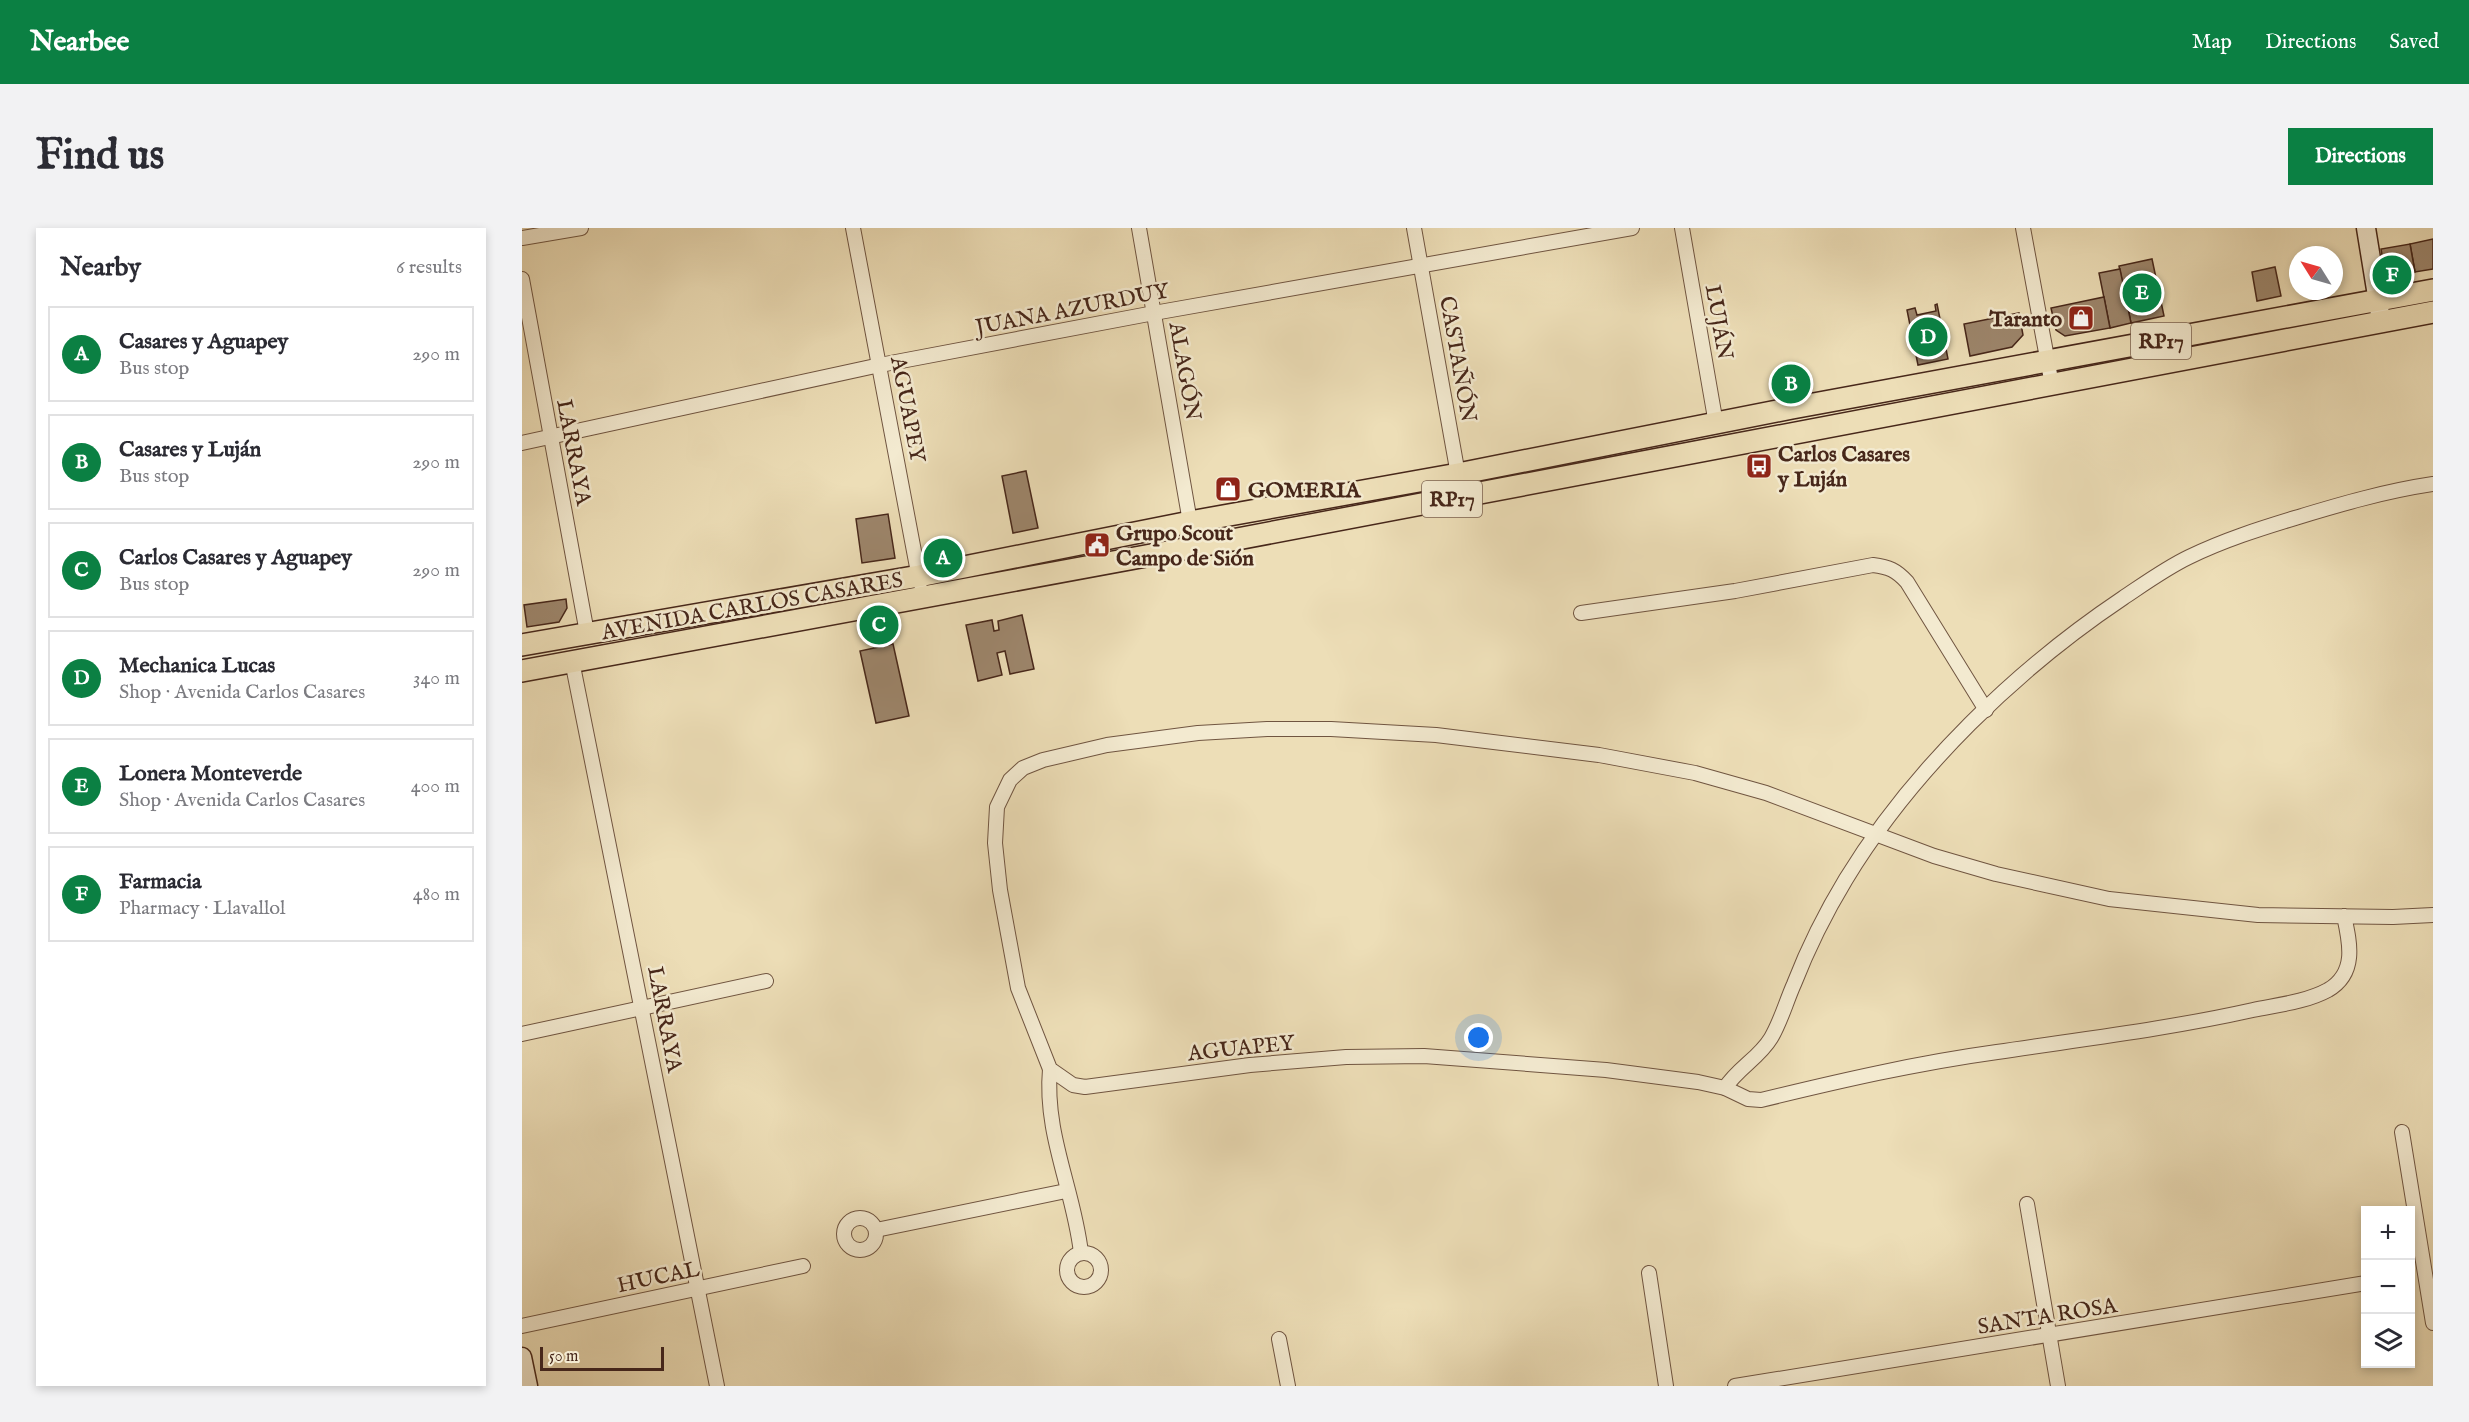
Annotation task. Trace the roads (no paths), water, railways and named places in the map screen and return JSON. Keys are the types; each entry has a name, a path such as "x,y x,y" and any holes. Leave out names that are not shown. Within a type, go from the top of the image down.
{"main road":[{"name":"AVENIDA CARLOS CASARES","path":"522,645 919,576 1190,522 1458,474 2433,290"},
{"name":"AVENIDA CARLOS CASARES","path":"522,671 1462,497 2433,312"}],"street":[{"path":"522,238 581,228"},
{"name":"AGUAPEY","path":"853,228 919,576 921,597"},
{"name":"ALAGÓN","path":"1139,228 1190,522"},
{"name":"CASTAÑÓN","path":"1414,228 1462,497"},
{"name":"JUANA AZURDUY","path":"522,443 880,365 1154,313 1632,228"},
{"name":"LUJÁN","path":"1682,228 1716,424"},
{"path":"2024,228 2052,385"},
{"path":"2366,228 2382,321"},
{"name":"LARRAYA","path":"522,279 588,633"},
{"path":"1725,1088 1738,1072 1760,1054 1774,1034 1812,940 1845,879 1875,835 1940,756 1986,710 2054,649 2090,621 2188,557 2241,535 2352,500 2433,484"},
{"path":"1581,614 1736,591 1873,565 1888,567 1907,582 1986,710"},
{"name":"LARRAYA","path":"572,661 717,1386"},
{"path":"1080,1253 1079,1236 1066,1191 1050,1111 1050,1069 1018,988 1007,934 995,843 995,820 1001,794 1010,780 1023,768 1043,760 1107,745 1198,733 1267,729 1331,729 1436,735 1522,744 1599,755 1695,773 1766,793 1934,856 1996,874 2109,899 2258,915 2433,915"},
{"name":"AGUAPEY","path":"1050,1069 1073,1085 1085,1087 1250,1065 1346,1057 1424,1056 1606,1070 1698,1082 1725,1088 1748,1100 1761,1100 1932,1062 2145,1031 2298,1000 2328,989 2346,969 2351,956 2351,945 2344,916"},
{"path":"522,1034 766,981"},
{"path":"2402,1132 2429,1273 2433,1323"},
{"path":"876,1230 1066,1191"},
{"path":"2028,1204 2058,1386"},
{"name":"HUCAL","path":"522,1326 803,1266"},
{"path":"1649,1273 1666,1386"},
{"name":"SANTA ROSA","path":"1735,1386 2361,1284"},
{"path":"1279,1339 1288,1386"},
{"path":"522,1357 528,1386"}],"place":[{"name":"Farmacia","path":"2392,275"},
{"name":"Lonera Monteverde","path":"2142,293"},
{"name":"Taranto","path":"2081,318"},
{"name":"Mechanica Lucas","path":"1928,337"},
{"name":"Casares y Luján","path":"1791,384"},
{"name":"Carlos Casares y Luján","path":"1759,466"},
{"name":"GOMERIA","path":"1228,489"},
{"name":"Grupo Scout Campo de Sión","path":"1097,545"},
{"name":"Casares y Aguapey","path":"943,558"},
{"name":"Carlos Casares y Aguapey","path":"879,625"}]}
